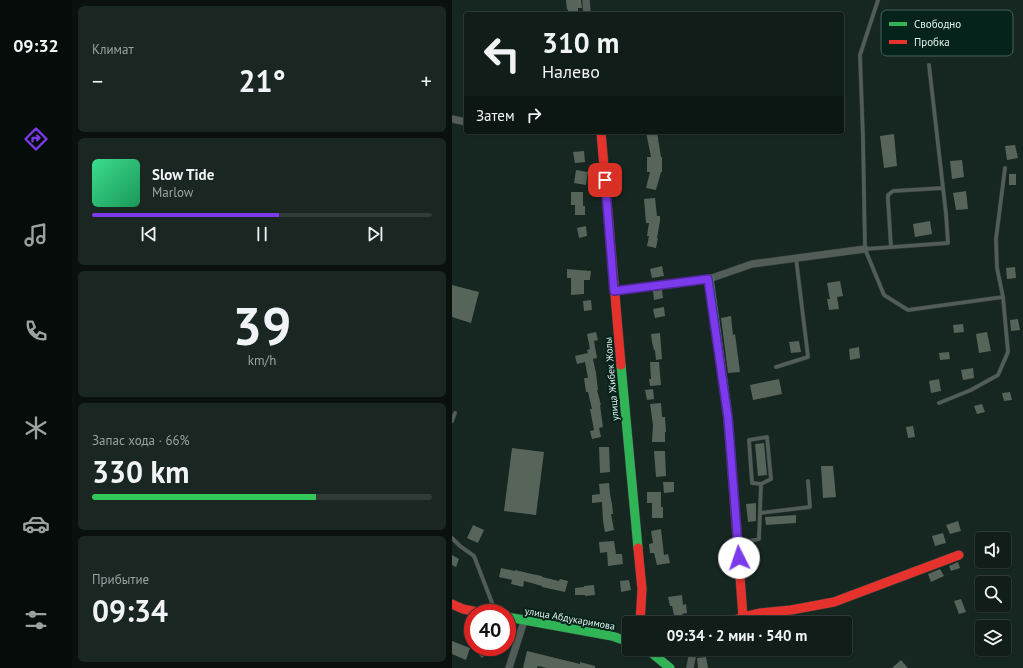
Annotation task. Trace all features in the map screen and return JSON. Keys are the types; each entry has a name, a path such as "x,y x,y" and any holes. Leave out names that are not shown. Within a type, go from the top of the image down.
{"street":[{"path":"586,0 587,12"},
{"path":"452,119 464,122"},
{"name":"улица Жибек Жолы","path":"601,134 614,291 642,588 640,616"},
{"path":"614,291 708,279 752,264 865,249"},
{"path":"708,279 728,418 743,616"},
{"path":"747,616 834,602 960,555"},
{"path":"452,604 464,609"},
{"name":"улица Абдукаримова","path":"516,619 612,636 622,640"},
{"path":"508,668 524,621"},
{"path":"655,656 670,668"},
{"path":"690,668 692,656"}],"lane":[{"path":"878,0 860,55 865,249 884,295 908,310 1003,297"},
{"path":"865,249 948,243 929,65"},
{"path":"939,403 970,390 998,375 1008,352 1003,297 997,268 996,239 1005,168"},
{"path":"891,247 888,195 893,191 943,188"},
{"path":"776,367 808,357 796,258"},
{"path":"452,421 455,413"},
{"path":"767,437 771,479 761,484 752,483 749,440 767,437"},
{"path":"760,513 810,507 808,481"},
{"path":"738,543 759,539 761,484"},
{"path":"452,538 474,556 493,604"}],"building":[{"path":"566,0 581,0 582,8 578,8 578,12 568,12 568,9 567,10"},
{"path":"646,134 657,134 662,157 662,172 656,190 646,188 650,172 647,172 647,157 651,157"},
{"path":"894,134 897,166 884,168 880,136"},
{"path":"1015,145 1018,158 1007,160 1005,146"},
{"path":"584,151 585,162 575,163 573,152"},
{"path":"962,160 964,177 952,179 950,161"},
{"path":"576,170 588,172 586,185 574,183"},
{"path":"1009,174 1016,174 1016,185 1009,185"},
{"path":"966,191 968,209 956,210 953,193"},
{"path":"571,192 583,192 583,206 585,206 585,215 575,215 575,205 571,205"},
{"path":"655,198 657,216 660,216 656,248 647,246 649,223 646,223 644,199"},
{"path":"930,221 932,234 915,237 913,224"},
{"path":"586,226 587,236 579,238 577,228"},
{"path":"662,266 664,276 652,278 650,269"},
{"path":"1015,267 1016,278 1007,279 1006,268"},
{"path":"567,269 591,271 590,280 584,280 584,294 571,295 571,278 567,278"},
{"path":"840,281 843,296 837,297 839,309 829,310 827,299 830,299 827,283"},
{"path":"452,285 479,292 471,323 452,317"},
{"path":"662,290 663,298 654,300 653,291"},
{"path":"591,300 592,310 584,311 583,301"},
{"path":"664,307 665,316 655,318 653,309"},
{"path":"731,316 740,372 728,373 721,318"},
{"path":"1018,319 1020,330 1011,331 1010,320"},
{"path":"963,324 964,332 954,333 953,325"},
{"path":"596,332 598,340 594,341 597,358 593,359 597,390 601,405 603,427 599,428 601,437 592,439 590,431 594,430 590,409 592,409 588,392 586,392 584,378 588,378 585,362 577,364 575,356 588,353 587,350 590,349 587,334"},
{"path":"987,332 991,351 979,353 976,334"},
{"path":"660,333 662,359 656,360 651,334"},
{"path":"799,341 801,352 791,353 789,342"},
{"path":"859,347 860,358 850,360 849,349"},
{"path":"949,352 950,359 940,360 939,353"},
{"path":"650,362 659,362 661,385 650,386"},
{"path":"973,368 974,378 963,380 961,370"},
{"path":"779,379 782,394 753,400 750,385"},
{"path":"939,379 941,391 931,393 929,381"},
{"path":"653,389 654,399 647,400 645,390"},
{"path":"1010,392 1012,400 1004,401 1002,393"},
{"path":"661,403 662,417 665,417 665,442 652,442 653,425 650,404"},
{"path":"982,404 985,412 977,414 974,406"},
{"path":"913,426 915,437 908,438 906,427"},
{"path":"764,443 767,475 758,476 755,444"},
{"path":"599,447 609,447 610,472 600,473"},
{"path":"512,448 544,452 536,515 504,511"},
{"path":"654,451 665,451 666,476 656,477"},
{"path":"821,466 833,466 836,497 823,498"},
{"path":"663,482 674,482 674,492 664,493"},
{"path":"609,483 613,514 611,514 614,530 605,532 602,502 592,503 592,495 600,494 599,484"},
{"path":"647,492 661,492 663,518 652,518 652,503 647,503"},
{"path":"756,503 756,521 748,522 746,504"},
{"path":"796,515 796,523 766,525 765,517"},
{"path":"958,521 961,531 950,534 946,525"},
{"path":"473,525 484,530 478,543 467,538"},
{"path":"661,529 664,555 668,554 670,563 657,565 654,553 650,553 649,544 653,543 651,531"},
{"path":"943,533 946,543 935,546 932,536"},
{"path":"614,541 616,554 622,554 623,564 608,566 607,552 600,553 599,542"},
{"path":"452,555 459,559 456,567 452,565"},
{"path":"958,562 960,568 951,571 949,566"},
{"path":"501,568 559,581 560,579 568,581 565,592 524,581 523,587 511,584 512,580 499,577"},
{"path":"940,569 944,576 931,582 928,574"},
{"path":"629,580 631,590 621,592 620,581"},
{"path":"594,585 595,595 575,595 575,588"},
{"path":"682,595 683,605 686,604 687,613 682,614 683,616 674,615 668,597"},
{"path":"961,599 966,612 959,614 954,601"},
{"path":"452,641 464,646 464,656 467,656 466,660 452,654"},
{"path":"527,651 580,664 580,662 595,666 595,668 547,668 538,666 537,668 523,668"},
{"path":"706,657 708,668 698,668 697,658"},
{"path":"901,660 908,668 892,668"}],"traffic: fast":[{"path":"709,279 728,418 731,456"},
{"path":"621,365 638,548"},
{"path":"516,619 612,636 622,640"},
{"path":"655,656 670,668"}],"traffic: jam":[{"path":"601,134 621,365"},
{"path":"731,456 743,616"},
{"path":"638,548 642,589 640,616"},
{"path":"747,616 834,602 959,555"},
{"path":"452,604 464,609"}],"route":[{"path":"605,180 614,291 708,279 728,418 739,558"}]}
